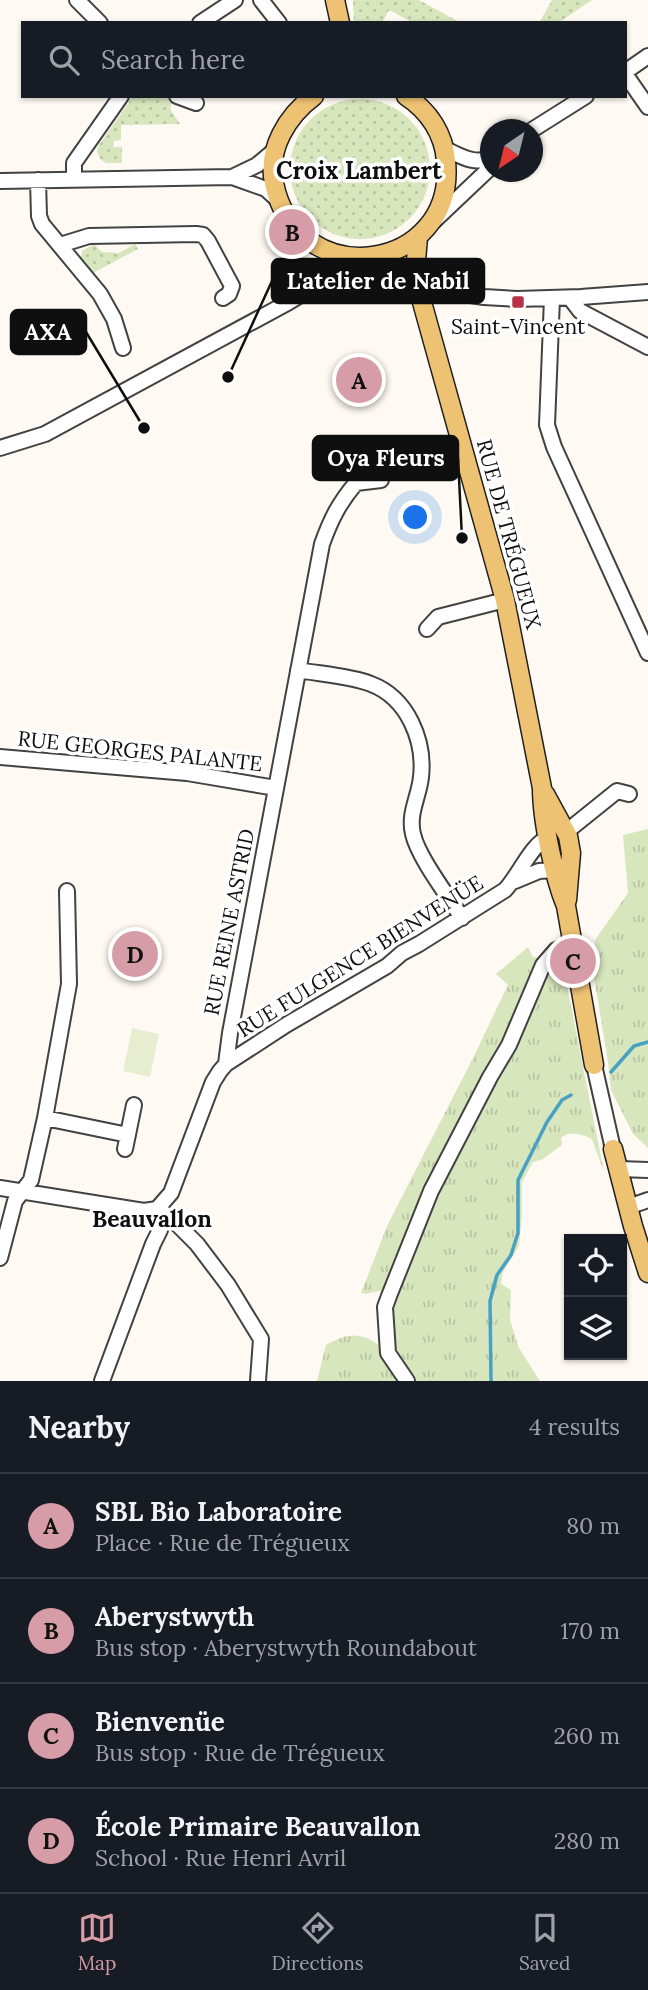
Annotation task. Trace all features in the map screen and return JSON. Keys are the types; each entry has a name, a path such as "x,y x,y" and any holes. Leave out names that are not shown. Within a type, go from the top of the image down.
{"main road":[{"path":"334,21 335,0"},
{"path":"335,0 340,21"},
{"path":"312,98 289,120 278,139 273,175 278,200 291,223 310,242 333,254 352,258 396,251 423,232 442,203 448,176 445,149 437,129 425,111 409,98"},
{"name":"RUE DE TRÉGUEUX","path":"423,232 416,261 420,295 505,600 542,788 545,834 566,906 594,1065"},
{"name":"RUE DE TRÉGUEUX","path":"371,257 397,269 420,295"},
{"name":"RUE DE TRÉGUEUX","path":"542,788 569,845 566,906"},
{"path":"545,834 569,845 565,864 555,870"},
{"name":"RUE DE TRÉGUEUX","path":"613,1149 648,1273"}],"street":[{"path":"77,0 98,21"},
{"path":"204,21 235,0"},
{"path":"261,0 277,21"},
{"path":"627,72 648,56"},
{"path":"627,76 648,107"},
{"path":"74,179 74,163 120,98"},
{"path":"182,98 196,103"},
{"path":"543,124 583,98"},
{"path":"445,149 473,161 480,160"},
{"path":"232,177 257,165 275,150"},
{"path":"0,181 232,177 266,190 278,200"},
{"path":"423,232 480,178"},
{"path":"38,180 39,216 42,224 100,293 114,319 123,348"},
{"path":"60,245 89,236 204,236 232,286 229,294 223,298"},
{"path":"0,448 45,434 289,302 313,288 327,271 333,254"},
{"path":"420,295 431,289 484,297 552,298 648,292"},
{"path":"552,298 547,425 554,447 648,653"},
{"path":"570,298 580,311 648,347"},
{"name":"RUE REINE ASTRID","path":"103,1381 160,1230 157,1209 171,1193 213,1082 226,1064 322,544 330,520 356,482 381,480"},
{"path":"427,629 438,617 505,600"},
{"path":"298,670 372,684 384,691 404,711 418,736 422,758 421,781 411,817 413,836 420,852 462,918"},
{"name":"RUE GEORGES PALANTE","path":"0,757 187,773 276,788"},
{"path":"569,845 617,791 629,793"},
{"name":"RUE FULGENCE BIENVENÜE","path":"226,1064 505,890 545,834"},
{"name":"RUE FULGENCE BIENVENÜE","path":"514,881 532,873 555,870"},
{"path":"0,1258 15,1201 30,1180 45,1118 69,984 67,891"},
{"path":"407,1381 388,1353 385,1307 388,1296 431,1191 509,1045 543,965 556,950 573,944"},
{"name":"RUE DE TRÉGUEUX","path":"594,1065 613,1149"},
{"path":"45,1118 127,1142 134,1105"},
{"path":"619,1169 648,1170"},
{"path":"0,1188 144,1211 157,1209 169,1216 197,1244 229,1285 261,1339 258,1381"},
{"path":"628,1207 648,1200"}],"green space":[{"path":"353,0 419,0 457,21 409,21 389,10 383,21 354,21"},
{"path":"552,0 592,0 561,21 540,21"},
{"path":"132,98 167,98 172,102 170,109 180,124 121,125 121,140 114,141 113,147 122,147 122,163 106,163 100,159 97,152"},
{"path":"360,99 387,104 409,120 425,142 430,169 425,196 409,218 387,234 360,239 333,234 311,218 295,196 290,169 295,142 311,120 333,104"},
{"path":"94,244 102,252 119,253 135,244 138,249 93,273 81,258 82,251"},
{"path":"648,829 648,1148 633,1134 611,1090 594,977 595,940 628,893 623,835"},
{"path":"528,947 533,957 562,961 604,1172 592,1139 572,1133 561,1138 562,1145 543,1159 533,1162 522,1182 519,1246 503,1272 501,1284 511,1290 510,1320 519,1348 540,1381 317,1381 326,1345 348,1336 361,1336 382,1347 384,1290 361,1293 387,1226 508,985 496,974"},
{"path":"132,1028 159,1034 150,1077 123,1071"}],"waterway":[{"path":"611,1072 634,1046 648,1042"},
{"path":"491,1381 490,1301 497,1275 511,1255 518,1233 518,1180 547,1122 562,1100 571,1095"}],"place":[{"name":"Aberystwyth","path":"292,232"},
{"name":"Saint-Vincent","path":"518,302"},
{"name":"L'atelier de Nabil","path":"228,377"},
{"name":"SBL Bio Laboratoire","path":"359,380"},
{"name":"AXA","path":"144,428"},
{"name":"Oya Fleurs","path":"462,538"},
{"name":"École Primaire Beauvallon","path":"135,954"},
{"name":"Bienvenüe","path":"573,961"}],"district":[{"name":"Croix Lambert","path":"359,170"},
{"name":"Beauvallon","path":"152,1218"}]}
